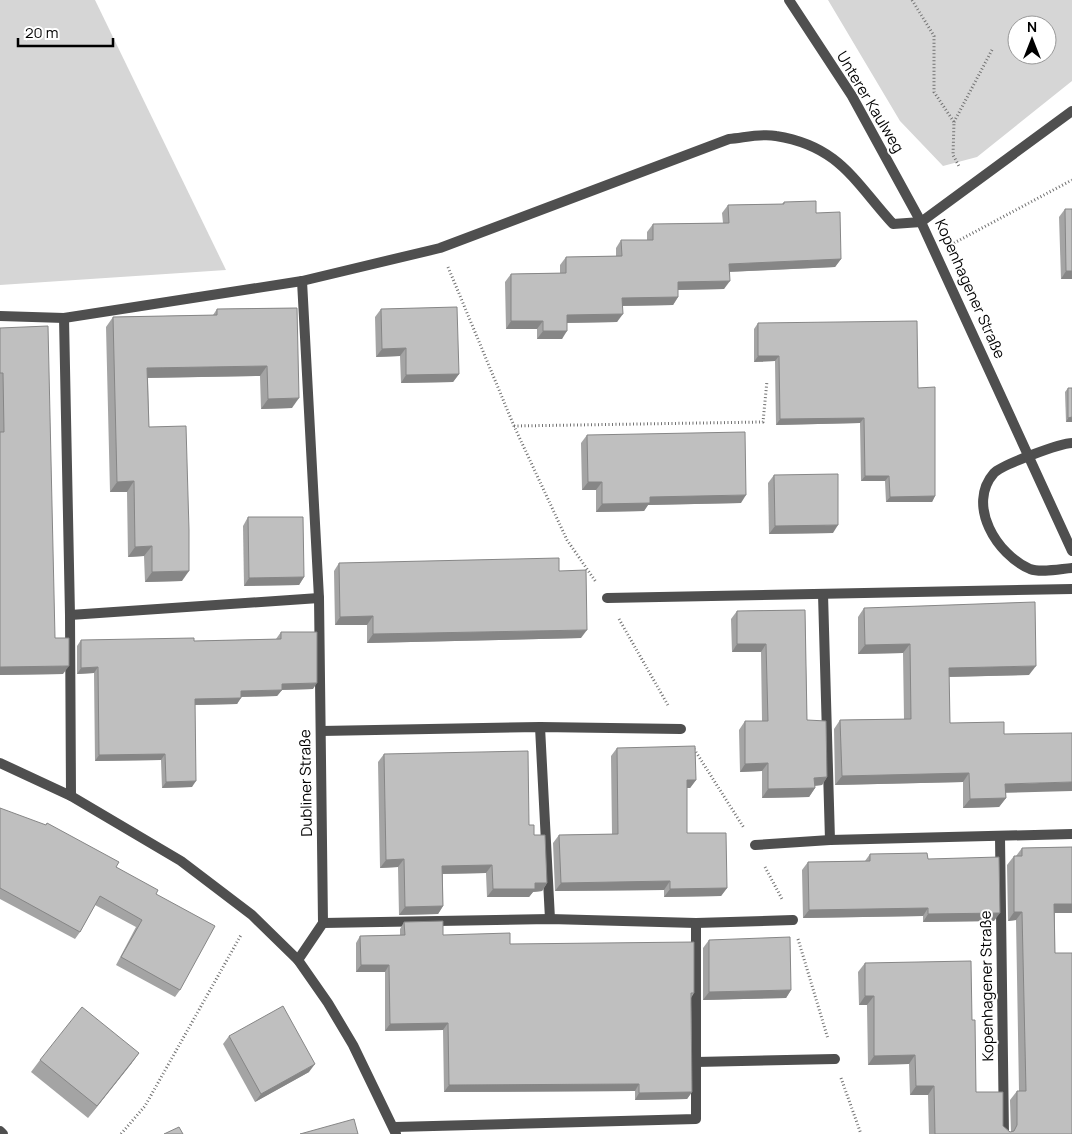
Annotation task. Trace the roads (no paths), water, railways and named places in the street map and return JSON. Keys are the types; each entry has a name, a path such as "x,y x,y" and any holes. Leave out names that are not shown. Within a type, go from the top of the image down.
{"street":[{"name":"Unterer Kaulweg","path":"789,0 852,96 921,222"},
{"name":"Kopenhagener Straße","path":"1072,111 921,222 1072,551"},
{"path":"0,316 64,318 302,281 440,248 729,138 774,135 819,148 848,170 893,224 921,222"},
{"name":"Dubliner Straße","path":"302,281 319,598 323,923"},
{"path":"64,318 70,615 71,796"},
{"path":"1072,443 1028,456 994,472 982,497 988,529 1006,554 1032,570 1072,568"},
{"path":"607,598 1072,589"},
{"path":"823,594 830,840"},
{"path":"70,615 319,598"},
{"path":"540,728 550,919"},
{"path":"321,731 681,728"},
{"path":"0,763 71,796 181,861 252,915 298,960 328,1003 353,1045 395,1130 696,1119 696,923"},
{"path":"755,845 830,840 1072,834"},
{"name":"Kopenhagener Straße","path":"1000,837 1004,1134"},
{"path":"298,960 323,923 550,919 696,923 792,920"},
{"path":"696,1062 834,1059"},
{"path":"0,1131 3,1134"}]}
